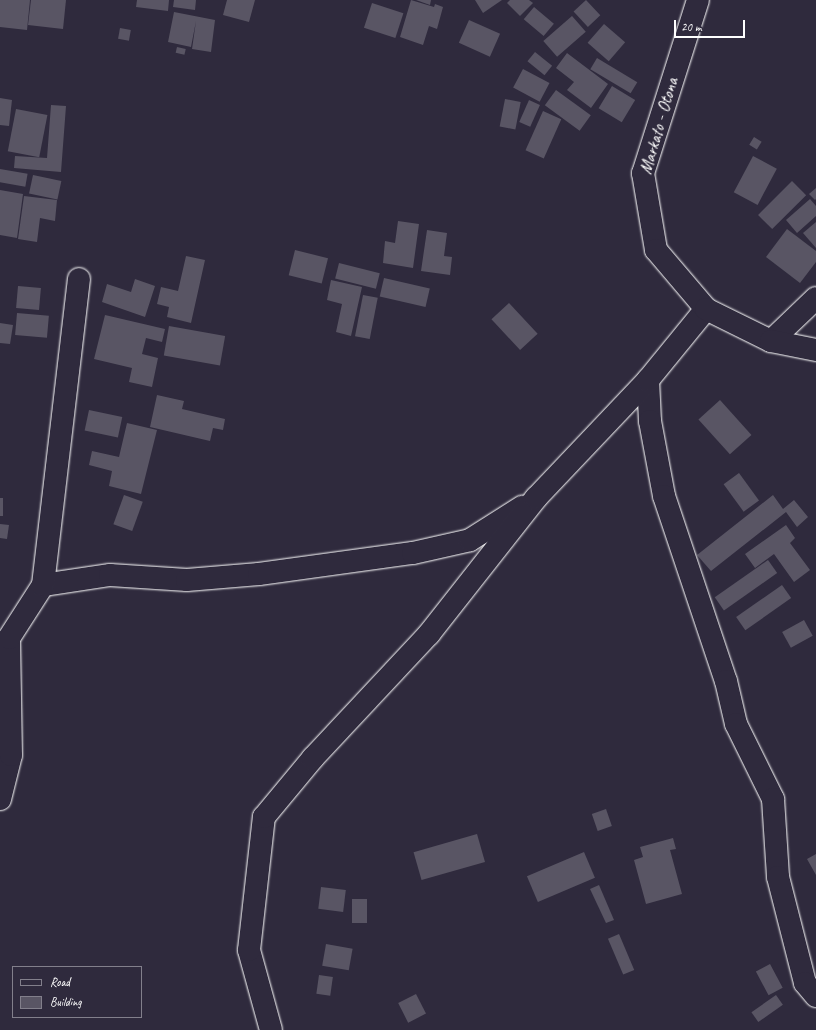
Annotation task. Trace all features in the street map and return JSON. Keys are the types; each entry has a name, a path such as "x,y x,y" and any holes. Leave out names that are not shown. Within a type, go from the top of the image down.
{"street":[{"name":"Markato - Otona","path":"698,0 643,173 656,250 706,309 771,341 816,350"},
{"path":"0,799 11,756 5,637 43,585 79,279"},
{"path":"771,341 816,298"},
{"path":"271,1030 249,950 264,817 313,758 429,634 536,498 648,380 706,309"},
{"path":"648,380 650,421 664,496 726,681 736,724 773,799 778,877 805,982 816,996"},
{"path":"43,585 110,576 187,580 260,574 413,553 470,540 536,498"}],"building":[{"path":"0,0 30,0 27,30 0,27"},
{"path":"31,0 66,0 63,29 28,25"},
{"path":"137,0 169,0 168,11 136,7"},
{"path":"174,0 196,0 195,10 173,7"},
{"path":"227,0 255,0 249,22 223,15"},
{"path":"411,0 434,7 435,4 443,7 437,29 429,26 423,45 400,37"},
{"path":"416,0 431,0 430,5"},
{"path":"475,0 502,0 483,13"},
{"path":"510,0 529,0 533,3 520,16 507,3"},
{"path":"586,0 600,15 588,27 574,12"},
{"path":"372,3 403,13 395,38 364,28"},
{"path":"534,7 554,24 544,36 524,19"},
{"path":"174,12 215,20 211,52 192,49 196,21 191,47 168,42"},
{"path":"572,16 586,32 557,57 543,41"},
{"path":"469,20 500,34 490,57 459,43"},
{"path":"604,24 625,42 609,61 588,43"},
{"path":"120,28 131,30 129,41 118,39"},
{"path":"177,47 186,49 184,55 176,53"},
{"path":"535,52 552,66 545,75 527,61"},
{"path":"567,53 608,84 591,108 567,90 574,82 556,68"},
{"path":"597,58 637,82 631,93 590,69"},
{"path":"523,69 549,83 540,102 513,88"},
{"path":"612,86 635,100 622,122 599,108"},
{"path":"556,90 591,115 580,131 545,105"},
{"path":"0,98 12,100 9,126 0,125"},
{"path":"505,99 521,102 515,130 500,126"},
{"path":"529,100 540,105 530,127 519,122"},
{"path":"51,105 66,106 61,172 14,168 15,156 47,158"},
{"path":"16,109 47,115 39,157 8,151"},
{"path":"543,111 561,119 544,158 526,150"},
{"path":"754,137 762,142 757,149 749,145"},
{"path":"753,156 777,169 758,205 734,192"},
{"path":"0,169 28,174 25,187 0,182"},
{"path":"33,175 61,181 57,200 29,194"},
{"path":"792,181 806,195 772,229 758,215"},
{"path":"816,188 816,199 815,200 809,194"},
{"path":"0,190 23,194 17,238 0,235"},
{"path":"24,196 57,200 55,221 40,218 37,242 18,239"},
{"path":"810,199 816,206 816,216 797,233 786,220"},
{"path":"398,221 419,224 413,268 383,263 385,241 395,243"},
{"path":"816,222 816,248 803,233"},
{"path":"787,229 816,251 816,262 800,283 766,257"},
{"path":"427,230 447,233 444,256 452,257 450,275 421,271"},
{"path":"295,250 328,258 322,283 289,275"},
{"path":"186,256 205,260 191,323 167,317 169,307 157,304 161,287 178,291"},
{"path":"339,263 380,273 376,289 335,279"},
{"path":"384,278 430,289 426,307 380,297"},
{"path":"135,279 155,286 145,317 102,302 107,284 131,292"},
{"path":"331,280 362,287 351,336 336,332 342,304 327,300"},
{"path":"18,286 41,288 39,310 16,308"},
{"path":"363,295 378,298 370,339 355,336"},
{"path":"509,303 538,334 520,350 491,319"},
{"path":"17,313 49,316 47,338 15,335"},
{"path":"105,315 165,329 162,342 146,338 142,354 158,358 152,387 129,382 132,368 94,359"},
{"path":"0,323 13,325 10,344 0,343"},
{"path":"169,326 225,336 220,365 164,356"},
{"path":"157,395 184,401 182,409 225,419 223,430 213,428 210,441 150,427"},
{"path":"720,400 751,435 730,454 698,419"},
{"path":"89,410 122,417 118,438 85,431"},
{"path":"127,423 157,430 141,494 109,486 112,471 89,465 92,451 119,457"},
{"path":"739,473 759,501 744,512 724,484"},
{"path":"124,495 143,502 132,531 113,524"},
{"path":"773,495 783,509 794,500 808,517 797,527 786,512 711,571 697,555"},
{"path":"0,498 3,498 3,516 0,516"},
{"path":"0,524 9,525 7,539 0,538"},
{"path":"786,525 795,538 790,543 810,570 794,582 774,554 755,568 745,554"},
{"path":"768,560 777,573 724,610 715,597"},
{"path":"782,585 791,598 745,630 736,617"},
{"path":"804,620 813,636 791,648 782,632"},
{"path":"606,809 612,826 598,831 592,814"},
{"path":"477,834 485,862 422,880 414,852"},
{"path":"673,838 676,849 670,850 682,894 646,904 634,860 643,857 640,847"},
{"path":"584,852 595,878 538,902 527,876"},
{"path":"816,854 816,875 807,859"},
{"path":"599,885 614,920 606,923 590,889"},
{"path":"321,887 346,890 343,912 318,909"},
{"path":"352,899 367,899 367,923 352,923"},
{"path":"619,934 634,970 623,975 608,939"},
{"path":"326,944 353,949 349,970 322,966"},
{"path":"770,964 783,988 769,995 756,972"},
{"path":"319,975 333,977 330,996 316,994"},
{"path":"416,994 426,1014 408,1023 398,1003"},
{"path":"776,995 783,1005 758,1022 751,1012"}]}
